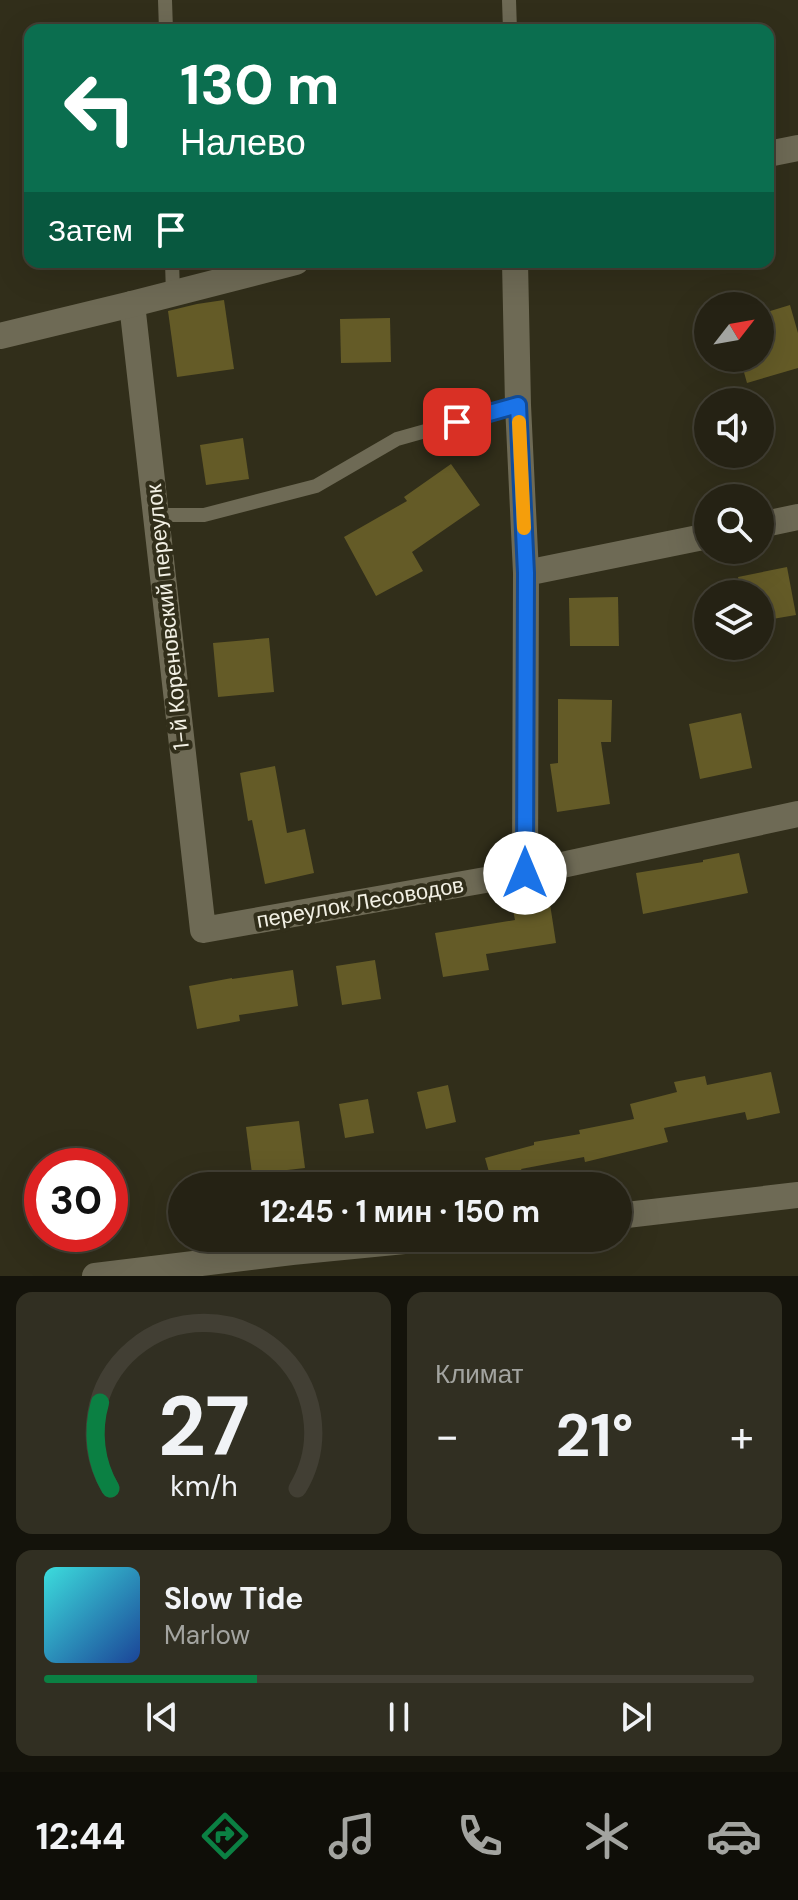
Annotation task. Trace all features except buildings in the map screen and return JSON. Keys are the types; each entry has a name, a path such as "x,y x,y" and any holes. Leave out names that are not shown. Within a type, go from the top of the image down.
{"street":[{"path":"774,153 798,148"},
{"path":"0,336 273,268"},
{"path":"515,268 526,573 525,873"},
{"name":"1-й Кореновский переулок","path":"132,304 203,930"},
{"path":"774,522 798,517"},
{"path":"526,573 694,539"},
{"name":"переулок Лесоводов","path":"203,930 525,873 798,814"},
{"path":"632,1214 798,1195"},
{"path":"95,1276 292,1252"}],"lane":[{"path":"165,0 166,24"},
{"path":"509,0 510,24"},
{"path":"172,268 173,294"},
{"path":"156,515 204,515 316,486 397,439 518,405"}],"slow traffic":[{"path":"519,422 524,528"}],"route":[{"path":"457,422 518,405 526,573 525,873"}]}
